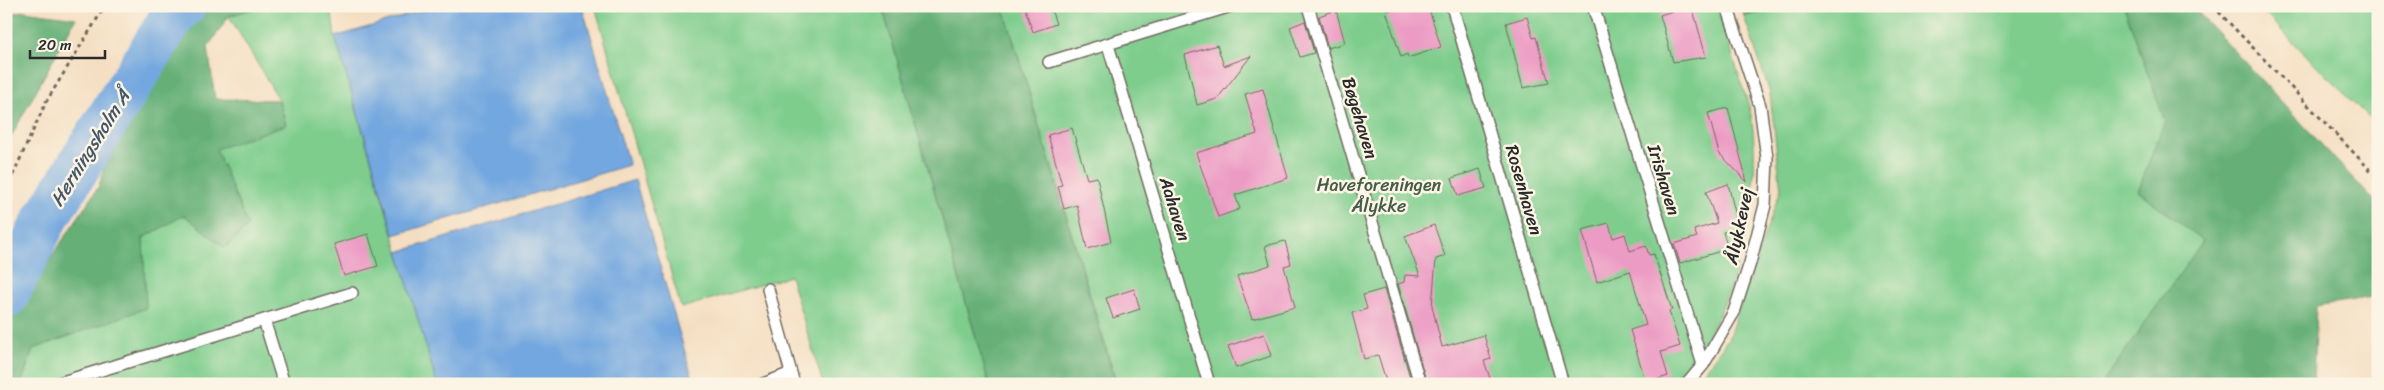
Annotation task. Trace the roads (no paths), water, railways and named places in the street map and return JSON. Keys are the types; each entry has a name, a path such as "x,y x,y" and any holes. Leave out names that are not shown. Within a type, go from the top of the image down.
{"lane":[{"path":"1049,62 1231,6"},
{"name":"Bøgehaven","path":"1308,6 1420,384"},
{"name":"Rosenhaven","path":"1452,6 1564,384"},
{"name":"Irishaven","path":"1593,6 1702,365"},
{"name":"Ålykkevej","path":"1687,384 1702,365 1734,312 1750,263 1765,205 1767,158 1760,106 1728,6"},
{"name":"Aahaven","path":"1108,45 1209,384"},
{"path":"763,384 792,378 768,289"},
{"path":"56,384 352,293"},
{"path":"264,320 284,384"}],"water":[{"path":"438,6 582,6 629,165 394,235 335,37"},
{"path":"635,180 694,383 437,384 398,252"}],"waterway":[{"name":"Herningsholm Å","path":"6,296 46,218 176,11 183,6"}],"park label":[{"name":"Haveforeningen Ålykke","path":"1379,195"}]}
